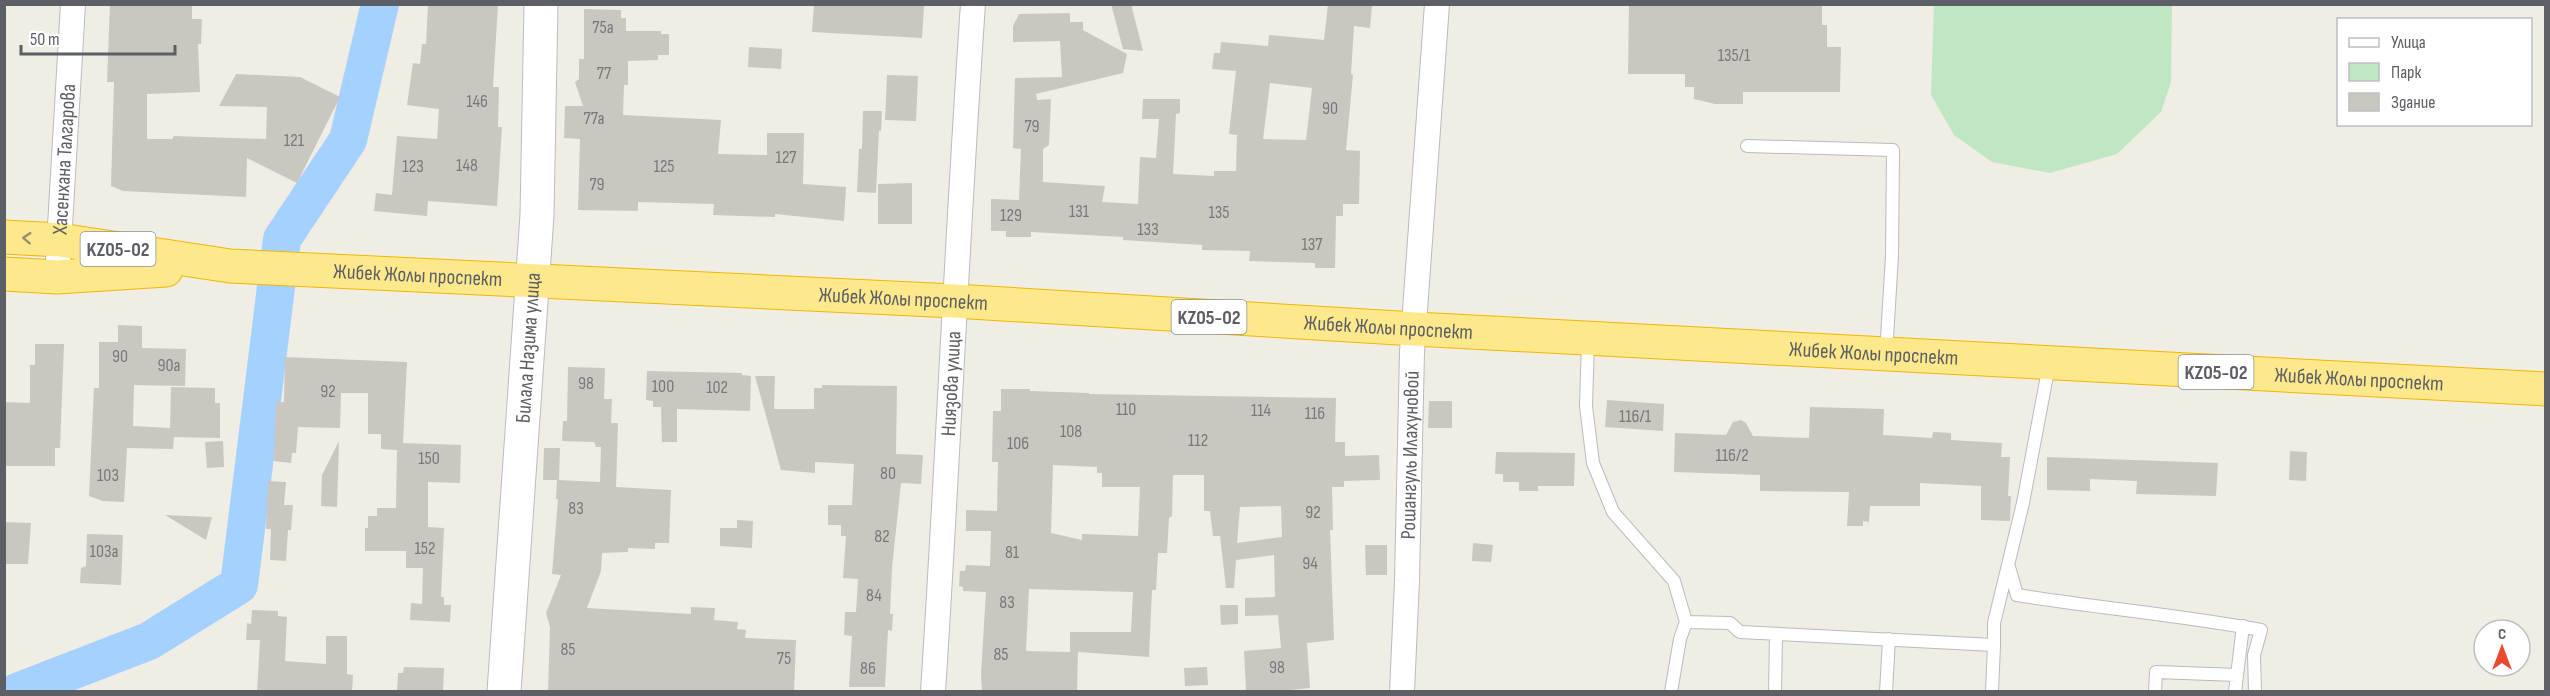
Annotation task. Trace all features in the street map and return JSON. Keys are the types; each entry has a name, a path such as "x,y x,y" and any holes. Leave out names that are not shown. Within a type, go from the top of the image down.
{"highway":[{"name":"Жибек Жолы проспект","path":"4,237 60,240 230,266 954,300 1415,329 2546,389"},
{"name":"Жибек Жолы проспект","path":"4,274 57,277 230,266"}],"street":[{"name":"Хасенхана Талгарова","path":"57,277 74,4"},
{"name":"Билала Назима улица","path":"504,692 537,215 541,4"},
{"name":"Ниязова улица","path":"933,692 973,4"},
{"name":"Рошангуль Илахуновой","path":"1402,692 1412,352 1437,4"}],"lane":[{"path":"1747,146 1893,150 1892,256 1886,355"},
{"path":"1588,338 1586,406 1593,463 1613,512 1674,581 1686,622 1680,639 1671,692"},
{"path":"1992,692 1994,623 2024,503 2049,364"},
{"path":"2008,566 2017,595 2261,630 2254,655 2255,692"},
{"path":"1686,622 1731,623 1740,632 1776,635 1994,645"},
{"path":"2235,692 2243,626"},
{"path":"1775,692 1776,635"},
{"path":"1886,692 1888,639"},
{"path":"2155,692 2156,672 2237,675"}],"green space":[{"path":"1934,5 2172,5 2171,82 2161,112 2117,154 2050,173 1992,162 1954,135 1931,95"}],"building":[{"path":"110,4 192,4 192,19 202,19 201,44 198,44 200,92 147,94 147,139 172,139 174,136 266,139 267,107 219,106 236,74 300,77 340,97 297,183 247,158 246,197 123,191 111,186 114,82 107,82"},
{"path":"428,4 498,4 493,87 499,87 498,127 502,127 497,206 428,201 427,216 374,211 376,193 392,195 397,136 437,139 439,109 407,105 413,63 420,64 422,44 426,44"},
{"path":"814,4 924,6 922,38 812,32"},
{"path":"1111,4 1131,4 1143,51 1123,49"},
{"path":"1328,4 1372,6 1370,28 1354,26 1351,74 1353,75 1346,150 1360,151 1359,204 1343,204 1343,216 1336,216 1335,268 1315,268 1315,263 1249,261 1250,251 1202,250 1202,245 1123,240 1123,237 1031,232 1031,237 1006,237 1006,231 991,231 991,199 1019,200 1021,149 1013,148 1015,78 1062,77 1060,41 1013,42 1013,26 1019,14 1070,13 1070,22 1083,22 1083,30 1127,54 1123,73 1036,94 1037,100 1051,99 1049,145 1043,149 1043,182 1105,186 1102,202 1138,204 1140,157 1156,158 1159,119 1142,119 1143,99 1180,99 1180,113 1176,114 1173,174 1214,176 1214,171 1236,171 1237,135 1229,134 1236,71 1212,69 1214,53 1220,53 1221,42 1268,46 1269,35 1324,40","holes":["1270,83 1312,88 1306,140 1263,139"]},
{"path":"1629,4 1822,4 1822,25 1827,25 1827,47 1841,47 1840,92 1743,92 1743,104 1715,104 1694,99 1694,87 1685,87 1685,74 1628,74"},
{"path":"584,9 621,10 621,18 626,18 626,31 661,31 661,34 669,34 669,55 658,55 658,60 628,61 628,85 624,85 623,115 721,120 718,154 767,155 767,133 804,133 803,184 846,187 844,221 775,214 775,217 713,215 714,204 638,202 638,211 578,210 580,139 564,138 565,106 583,106 575,82 579,79 579,59 584,59"},
{"path":"749,47 782,49 781,69 748,67"},
{"path":"887,75 918,76 916,121 885,120"},
{"path":"863,111 882,111 876,193 857,192 859,149 862,149"},
{"path":"912,183 912,224 878,224 878,184"},
{"path":"118,325 142,326 142,348 186,349 185,386 134,385 133,426 170,428 171,387 215,388 215,403 220,403 220,438 174,437 173,449 127,448 124,502 103,501 89,496 94,388 99,388 99,342 118,342"},
{"path":"35,344 64,344 60,448 55,448 55,466 4,466 4,402 30,403 30,365 35,365"},
{"path":"285,357 407,362 403,443 461,445 460,483 428,482 428,527 444,528 441,597 444,597 444,605 451,605 450,622 410,620 411,603 422,604 423,568 406,568 406,551 365,551 365,528 368,528 368,516 377,516 377,508 396,508 397,450 381,449 381,434 368,434 368,393 341,393 340,428 298,427 296,453 292,453 291,463 274,461 276,402 284,402"},
{"path":"568,367 605,368 604,399 612,399 611,423 618,423 616,487 671,490 669,543 655,543 655,549 628,548 628,552 602,553 601,571 587,608 691,614 691,607 715,608 714,620 738,622 737,629 746,630 745,638 796,640 794,692 548,692 550,627 546,613 561,575 552,574 558,499 556,499 557,480 600,482 601,447 596,447 594,442 562,441 563,421 567,421"},
{"path":"647,371 742,373 742,375 751,376 750,411 677,409 677,442 662,442 661,407 653,407 653,401 646,400"},
{"path":"755,376 775,376 774,409 814,409 814,388 822,388 822,385 897,386 896,454 923,455 921,484 901,483 892,568 890,614 893,614 892,631 888,630 885,687 849,687 852,636 844,635 845,612 856,612 858,579 843,578 846,536 841,536 841,525 828,525 828,505 852,505 854,464 815,462 815,473 781,470"},
{"path":"1001,389 1089,394 1336,398 1335,442 1345,442 1345,456 1379,455 1380,480 1344,481 1344,487 1332,487 1333,530 1330,530 1334,640 1307,643 1310,688 1271,692 1246,690 1244,651 1281,648 1278,615 1245,616 1245,598 1275,597 1274,555 1236,560 1234,588 1226,588 1220,536 1213,536 1210,511 1204,511 1204,475 1173,475 1172,516 1169,518 1167,553 1158,553 1156,590 1152,590 1149,657 1078,652 1077,692 982,692 986,592 963,591 963,587 959,586 960,571 965,571 966,565 990,566 991,531 966,531 966,510 997,511 998,462 992,462 993,411 1001,411","holes":["1053,465 1097,467 1097,473 1102,473 1102,487 1140,487 1138,536 1082,534 1082,540 1051,533","1281,506 1282,537 1237,543 1240,507","1029,589 1133,592 1131,632 1070,632 1070,652 1026,651"]},
{"path":"1607,400 1664,404 1663,431 1605,427"},
{"path":"1429,401 1452,401 1452,428 1428,428"},
{"path":"1810,407 1884,409 1883,435 1932,438 1933,432 1951,433 1951,440 2002,443 2001,457 2010,457 2008,496 2011,496 2010,521 1981,520 1981,486 1920,483 1920,506 1870,506 1869,522 1863,521 1863,526 1847,526 1849,492 1760,491 1760,475 1674,472 1675,433 1726,435 1733,422 1741,420 1746,423 1753,436 1809,438"},
{"path":"223,441 224,467 207,468 205,442"},
{"path":"339,441 337,507 321,506 322,475"},
{"path":"544,448 560,448 559,480 543,480"},
{"path":"2290,451 2307,452 2306,481 2289,480"},
{"path":"1496,452 1575,453 1574,486 1538,486 1538,491 1519,491 1519,482 1503,482 1503,474 1495,474"},
{"path":"2047,457 2218,463 2216,496 2136,494 2137,481 2090,479 2090,491 2047,490"},
{"path":"268,481 286,482 284,505 293,505 291,530 288,530 286,561 270,560 271,529 266,529"},
{"path":"165,515 212,517 206,540"},
{"path":"737,520 753,521 752,548 720,546 720,528 737,528"},
{"path":"4,522 31,523 28,564 4,564"},
{"path":"87,534 123,535 121,585 80,583 81,568 86,566"},
{"path":"1473,543 1493,545 1491,562 1472,561"},
{"path":"1365,545 1387,545 1387,575 1366,575"},
{"path":"1220,605 1238,605 1238,624 1221,625"},
{"path":"252,610 278,611 278,616 287,617 285,661 326,664 326,636 347,636 347,674 353,675 352,692 257,692 260,640 246,640 247,623 251,624"},
{"path":"404,667 444,668 443,692 397,692 398,673 403,673"},
{"path":"1207,667 1208,685 1185,686 1184,668"}],"waterway":[{"path":"17,692 149,641 239,585 282,239 348,140 380,4"}]}
